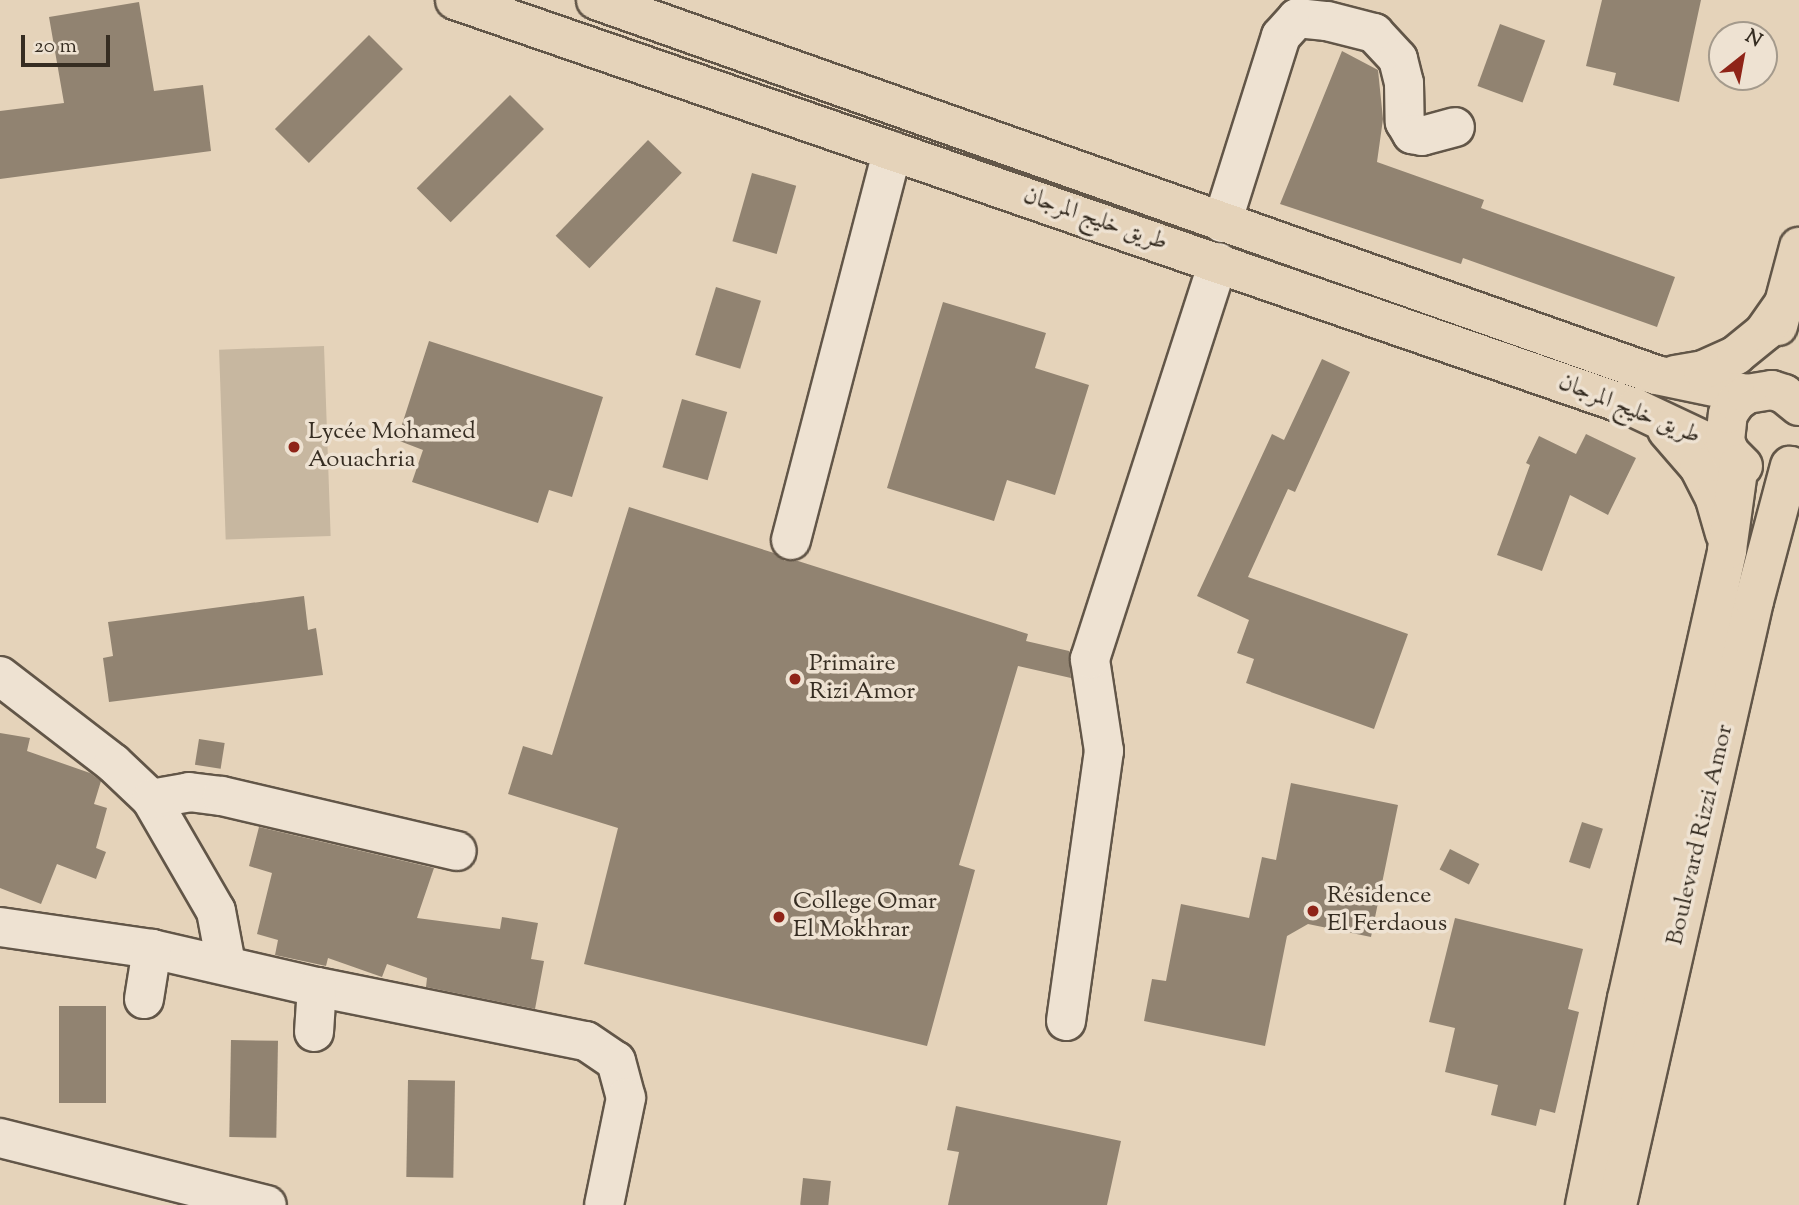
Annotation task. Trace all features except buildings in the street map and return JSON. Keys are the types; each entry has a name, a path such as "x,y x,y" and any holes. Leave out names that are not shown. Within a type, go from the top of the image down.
{"main road":[{"name":"طريق خليج المرجان","path":"455,0 1635,408 1765,474 1795,462"},
{"name":"طريق خليج المرجان","path":"596,0 1656,375 1754,392 1784,394 1799,407"},
{"path":"816,124 828,84"},
{"path":"1754,392 1785,302 1799,247"},
{"path":"1656,375 1703,370 1736,355 1764,332 1785,302"},
{"name":"Boulevard Rizzi Amor","path":"1585,1205 1627,999 1727,550 1735,458 1725,441 1728,414 1754,392"},
{"path":"1635,408 1664,428 1699,467 1721,515 1727,550"},
{"name":"Boulevard Rizzi Amor","path":"1617,1205 1754,601 1795,462"}],"street":[{"path":"1222,223 1281,36 1297,18 1327,21 1374,33 1398,59 1404,83 1405,122 1412,134 1422,136 1455,127"},
{"path":"791,540 892,150"},
{"path":"1066,1021 1104,751 1090,659 1218,262"},
{"path":"0,676 113,764 152,799 216,911 226,964"},
{"path":"152,799 189,792 222,796 457,851"},
{"path":"0,927 152,949 317,987 586,1041 616,1061 625,1098 604,1205"},
{"path":"144,999 152,949"},
{"path":"314,1032 317,987"},
{"path":"0,1138 267,1205"}],"shaded area":[{"path":"324,346 331,536 226,540 219,350"}],"place":[{"name":"Lycée Mohamed Aouachria","path":"294,447"},
{"name":"Primaire Rizi Amor","path":"795,679"},
{"name":"Résidence El Ferdaous","path":"1313,911"},
{"name":"College Omar El Mokhrar","path":"779,917"}]}
